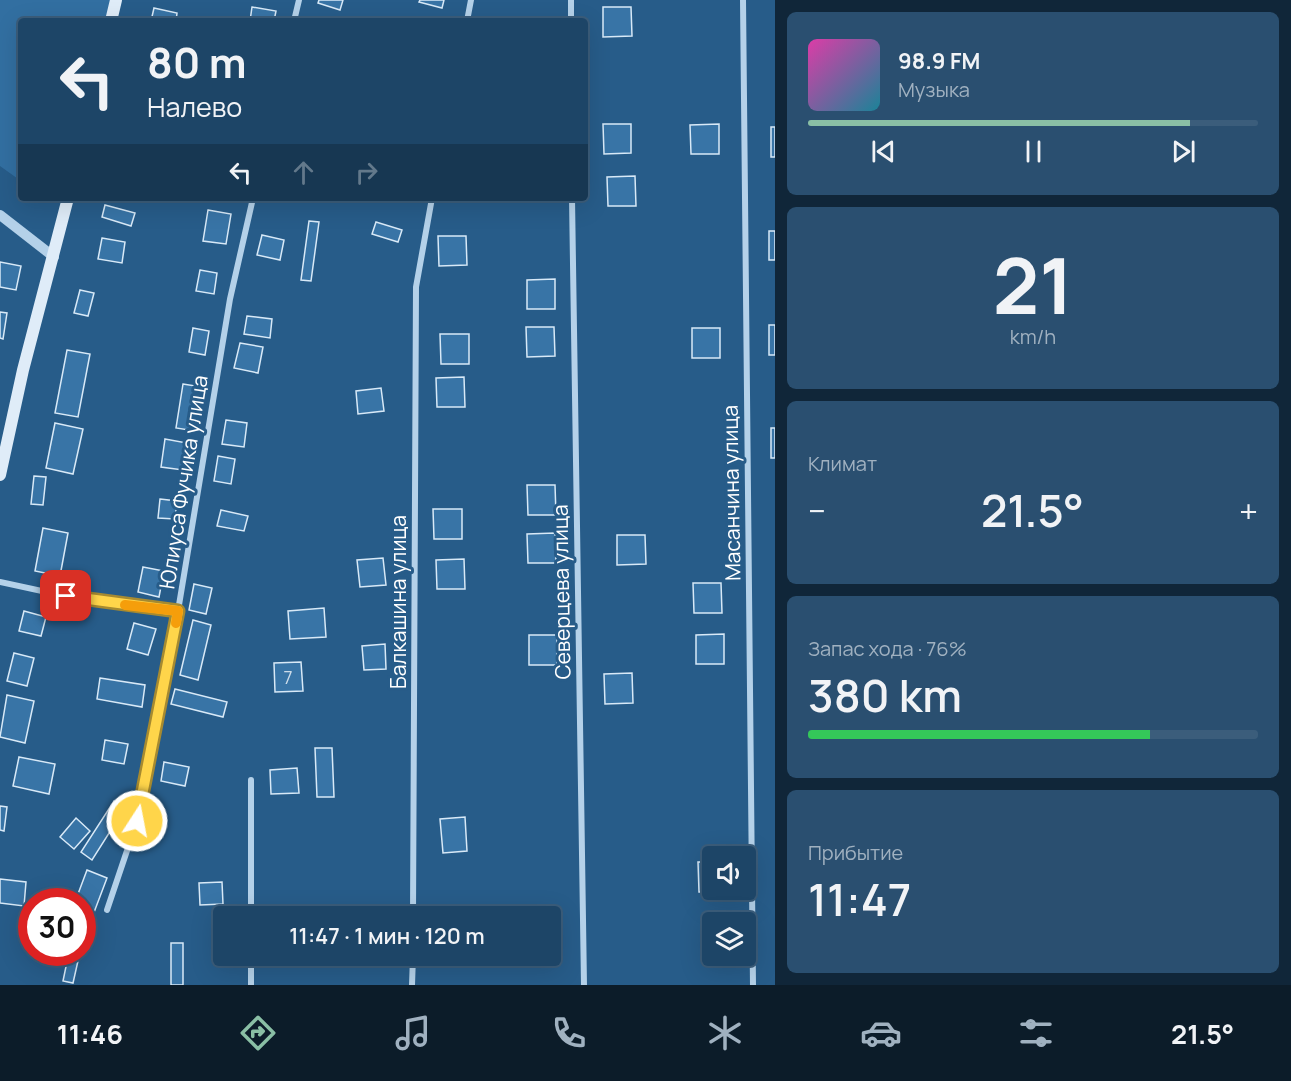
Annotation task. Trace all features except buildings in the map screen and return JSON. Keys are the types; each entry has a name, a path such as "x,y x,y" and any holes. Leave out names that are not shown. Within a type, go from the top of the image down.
{"main road":[{"path":"112,18 116,0"},
{"path":"0,475 23,370 68,201"}],"street":[{"path":"295,18 299,0"},
{"path":"468,18 471,0"},
{"path":"571,0 571,18"},
{"name":"Масанчина улица","path":"743,0 753,985"},
{"name":"Юлиуса Фучика улица","path":"106,910 137,821 178,611 230,299 252,201"},
{"name":"Балкашина улица","path":"413,906 417,288 432,201"},
{"name":"Северцева улица","path":"572,201 584,985"},
{"path":"0,215 54,257"},
{"path":"0,582 88,601 178,611"},
{"path":"251,780 251,906"},
{"path":"251,966 251,985"},
{"path":"412,966 412,985"}],"shaded area":[{"path":"0,0 111,0 106,18 18,18 18,179 0,166"}],"slow traffic":[{"path":"125,605 178,611 176,623"}],"route":[{"path":"66,596 88,601 178,611 137,821"}]}
